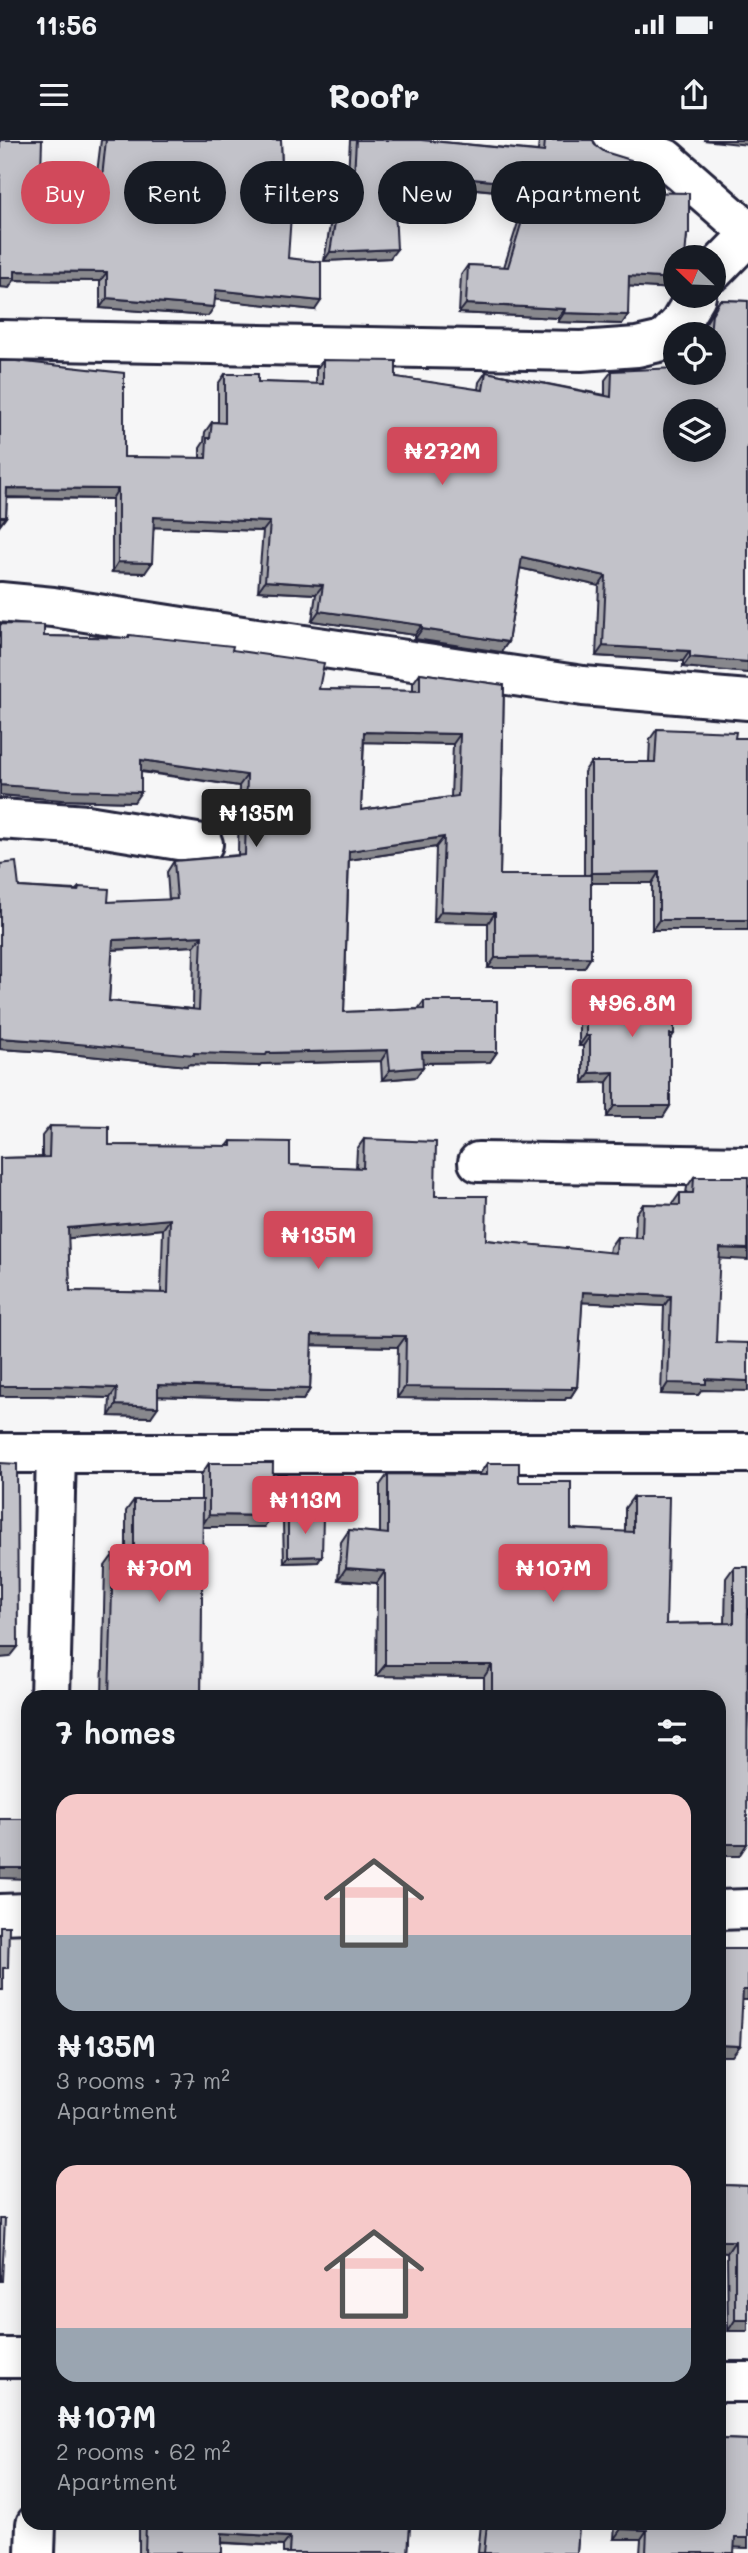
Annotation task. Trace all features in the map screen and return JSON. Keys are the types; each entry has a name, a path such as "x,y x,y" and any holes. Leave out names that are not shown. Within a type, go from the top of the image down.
{"street":[{"path":"605,140 666,159 748,233 726,258"},
{"path":"0,340 581,351 637,347 663,341 680,323 689,308"},
{"path":"0,602 53,607 583,686 748,700"},
{"path":"0,819 87,825 203,844"},
{"path":"478,1162 748,1166"},
{"path":"0,1453 748,1454"},
{"path":"50,1690 56,1453"},
{"path":"726,1910 748,1909"},
{"path":"0,1913 21,1913"},
{"path":"0,2358 21,2358"},
{"path":"726,2382 748,2382"},
{"path":"35,2553 36,2530"}],"building":[{"path":"0,140 42,140 41,161 21,161 21,224 110,224 110,161 104,161 106,140 281,140 282,161 240,161 240,224 290,224 288,258 321,262 321,301 216,290 214,307 107,298 107,272 15,271 15,278 0,278"},
{"path":"356,140 421,140 544,152 545,140 593,140 595,145 605,152 631,160 491,161 491,181 477,179 477,161 378,161 378,224 396,224 397,249 330,252 335,224 364,224 364,161 355,161"},
{"path":"666,193 689,193 689,234 686,245 663,245 663,278 629,276 628,315 564,313 565,309 466,304 468,265 508,267 521,224 666,224"},
{"path":"726,300 748,301 748,662 690,657 690,651 603,646 606,576 522,557 508,642 422,629 422,625 319,611 323,585 265,581 270,522 154,517 152,563 118,562 118,489 7,488 6,517 0,517 0,361 124,373 124,457 206,458 207,438 210,438 212,422 225,423 225,374 258,374 258,382 323,384 323,360 396,361 396,377 483,390 486,372 611,397 612,371 663,369 663,385 726,385 726,322 711,322 715,308 726,308"},
{"path":"0,624 44,625 44,636 129,638 129,635 233,646 232,650 324,663 319,689 420,691 420,673 504,685 500,875 591,875 591,957 495,958 495,913 441,911 444,837 349,851 344,1012 424,1009 424,1001 497,1001 497,1052 422,1052 423,1067 390,1070 388,1050 194,1055 0,1038 0,864 16,862 19,887 78,891 79,887 109,889 108,902 177,899 174,861 245,855 247,775 141,760 141,792 0,785","holes":["364,732 460,734 458,796 361,810","202,936 199,1010 109,1001 113,940"]},
{"path":"657,729 736,732 735,738 748,738 748,920 659,920 659,872 591,873 591,762 655,762"},
{"path":"674,982 674,1034 670,1034 670,1106 614,1106 614,1072 590,1073 590,1036 586,1036 586,983"},
{"path":"50,1126 109,1127 109,1145 231,1146 231,1141 290,1142 290,1165 363,1168 364,1139 436,1142 435,1196 487,1196 486,1240 616,1253 617,1237 642,1238 643,1204 680,1205 680,1193 693,1193 694,1177 748,1177 748,1249 720,1248 716,1342 748,1343 748,1381 706,1379 706,1384 668,1383 671,1296 583,1292 577,1387 572,1389 405,1387 406,1336 312,1335 310,1389 158,1385 158,1407 116,1405 117,1388 0,1386 0,1158 49,1157","holes":["170,1219 168,1293 70,1291 68,1228"]},
{"path":"0,1463 17,1464 18,1647 0,1647"},
{"path":"209,1463 273,1463 272,1516 209,1515"},
{"path":"487,1463 519,1463 519,1482 571,1482 571,1529 633,1532 633,1497 669,1497 666,1624 734,1623 734,1567 748,1567 747,1844 726,1844 726,1690 492,1690 492,1665 385,1665 385,1571 346,1568 349,1530 388,1534 388,1474 487,1475"},
{"path":"134,1500 203,1500 201,1690 109,1690 113,1555 134,1555"},
{"path":"288,1515 323,1516 322,1556 288,1557"},
{"path":"0,1819 21,1819 21,1868 0,1868"},
{"path":"0,1926 9,1926 8,1968 3,1968 3,1990 0,1990"},
{"path":"726,1949 748,1949 748,1990 743,1990 740,2046 726,2045"},
{"path":"726,2185 748,2186 748,2320 735,2320 735,2241 726,2241"},
{"path":"0,2219 5,2219 2,2281 0,2281"},
{"path":"726,2439 748,2440 748,2538 735,2538 734,2553 646,2553 647,2530 726,2530"},
{"path":"146,2530 410,2530 408,2553 289,2553 290,2537 222,2533 222,2553 145,2553"},
{"path":"486,2530 579,2530 577,2553 484,2553"}]}
